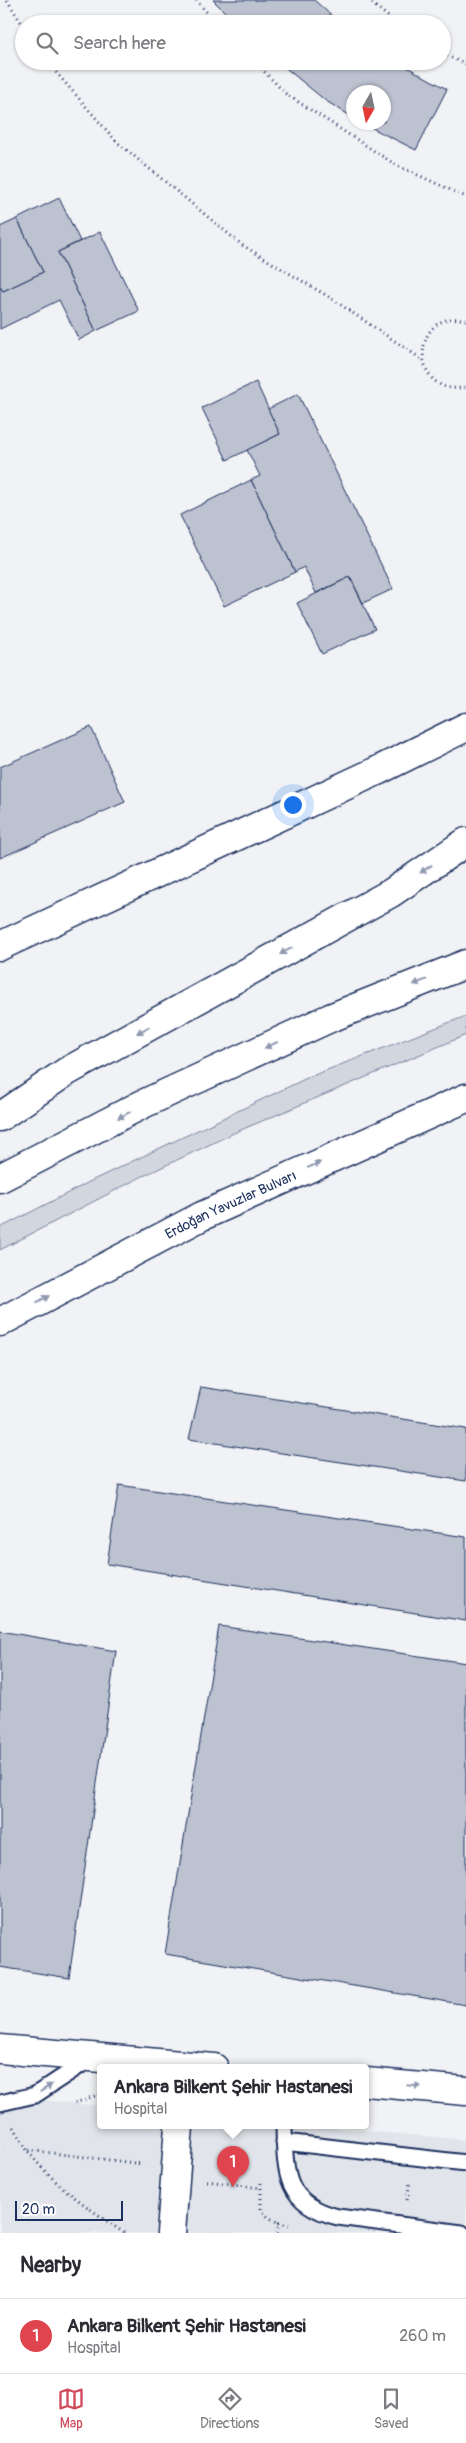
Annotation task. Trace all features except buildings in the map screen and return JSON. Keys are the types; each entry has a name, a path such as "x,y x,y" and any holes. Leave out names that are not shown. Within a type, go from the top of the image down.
{"main road":[{"path":"0,946 368,775 466,727"},
{"path":"0,1117 66,1072 391,893 466,842"},
{"path":"0,1178 144,1104 330,1018 466,964"},
{"name":"Erdoğan Yavuzlar Bulvarı","path":"0,1322 202,1216 466,1098"},
{"path":"0,2050 147,2064"},
{"path":"369,2082 466,2091"},
{"path":"171,2233 179,2129"}],"lane":[{"path":"0,2103 35,2094 92,2058"},
{"path":"284,2129 285,2169 291,2185 300,2198 322,2213 462,2233"},
{"path":"284,2142 466,2163"}],"path":[{"path":"7,0 16,15"},
{"path":"196,0 209,15"},
{"path":"368,0 386,15"},
{"path":"451,58 466,64"},
{"path":"54,70 117,142 242,245 329,297 423,360"},
{"path":"263,70 286,94 396,165 466,196"},
{"path":"466,320 451,319 434,327 424,342 423,360 430,376 437,382 454,388 466,386"},
{"path":"124,2233 80,2202 42,2171 27,2150 147,2165"},
{"path":"199,2179 260,2188"}],"shaded area":[{"path":"466,1016 466,1035 236,1132 139,1178 0,1250 0,1228 93,1180 309,1077"},
{"path":"0,2096 97,2106 97,2129 345,2129 466,2140 466,2233 0,2233"}],"place":[{"name":"Ankara Bilkent Şehir Hastanesi","path":"233,2187"}]}
